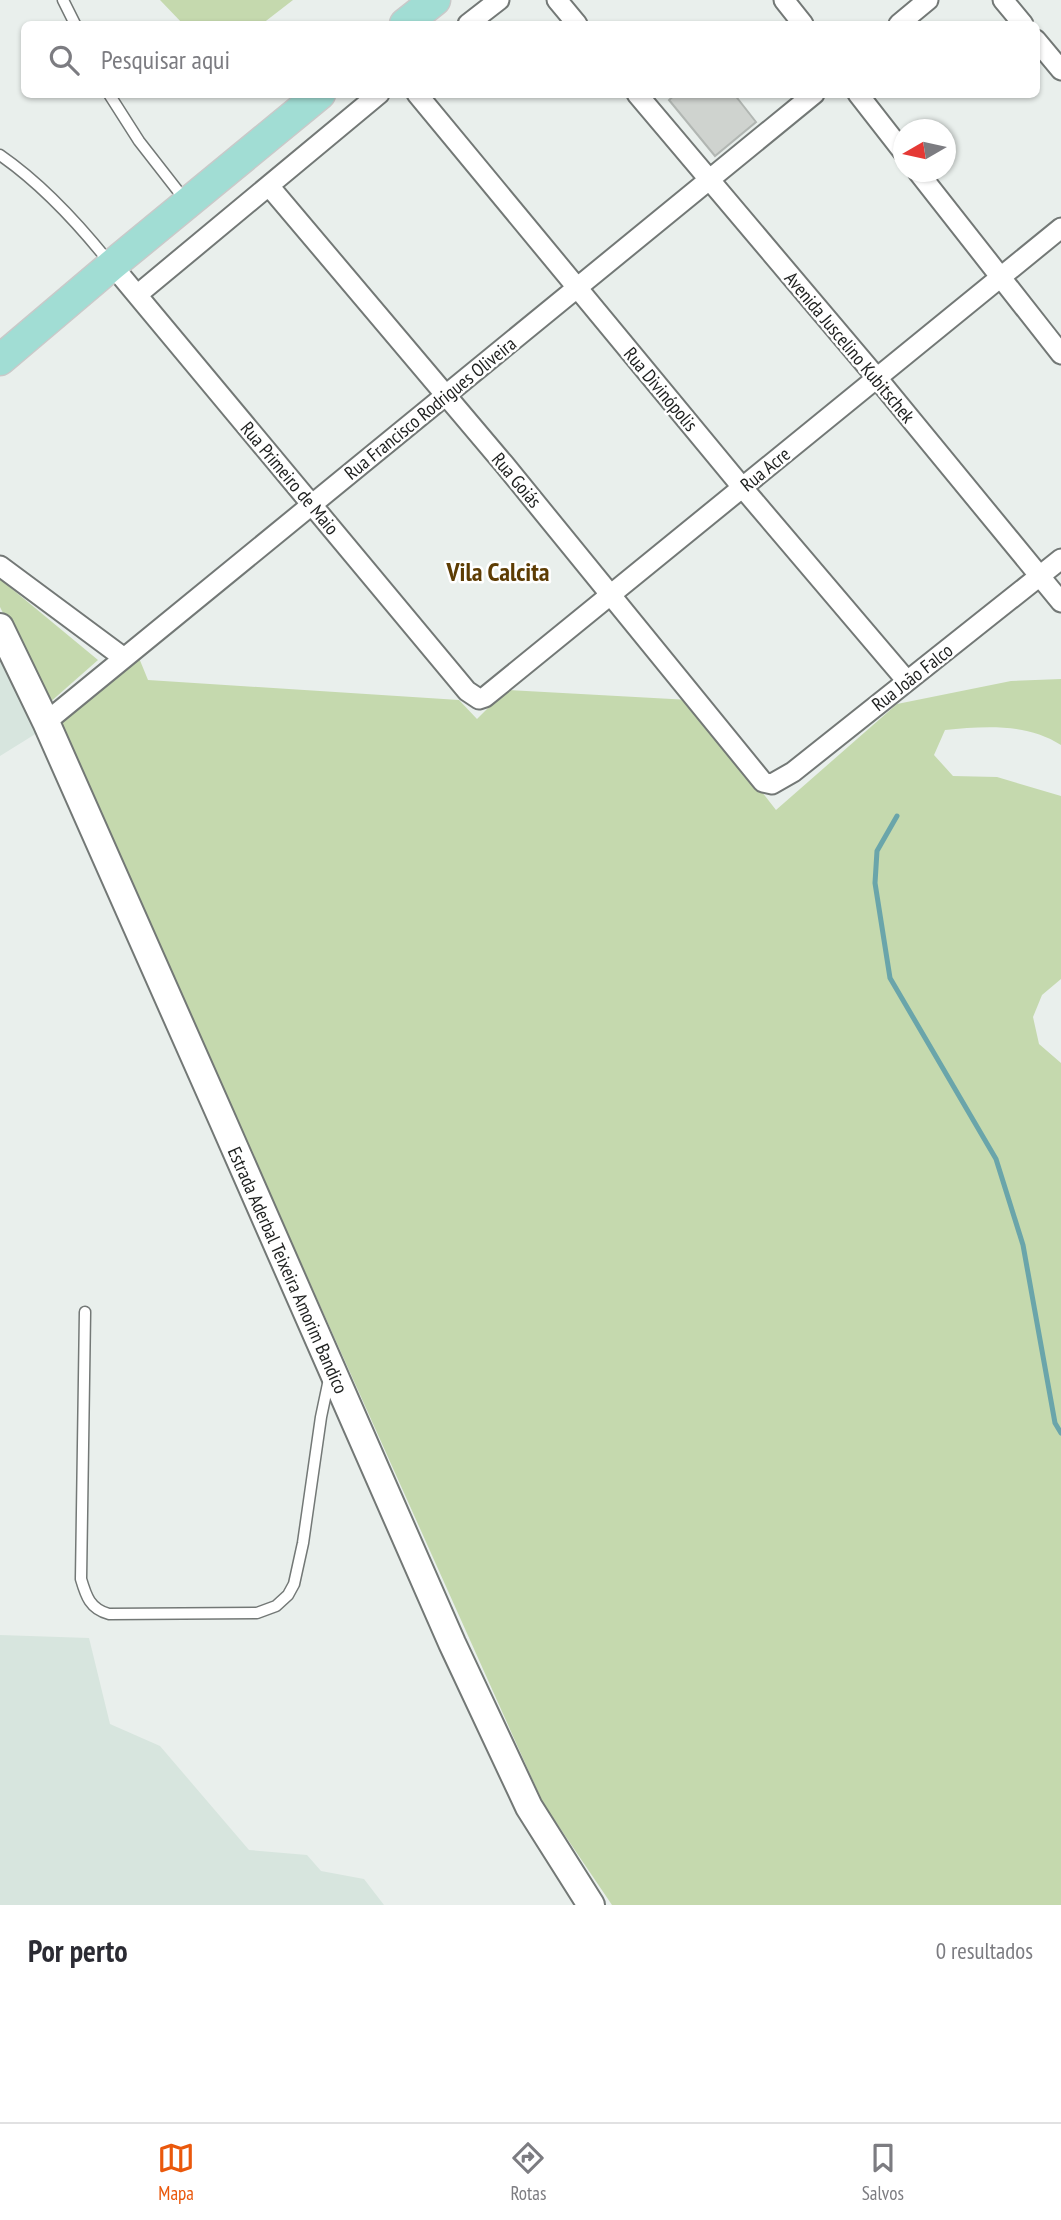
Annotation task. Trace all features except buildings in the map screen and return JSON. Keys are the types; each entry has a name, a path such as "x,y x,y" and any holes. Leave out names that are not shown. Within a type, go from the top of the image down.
{"main road":[{"path":"409,21 435,0"},
{"path":"0,360 315,98"},
{"name":"Estrada Aderbal Teixeira Amorim Bandico","path":"0,627 46,722 452,1643 529,1807 591,1905"}],"street":[{"path":"472,21 499,0"},
{"path":"556,0 574,21"},
{"path":"784,0 801,21"},
{"path":"903,21 928,0"},
{"path":"1003,0 1020,21"},
{"path":"1040,44 1061,70"},
{"path":"137,295 374,98"},
{"name":"Rua Divinópolis","path":"420,98 906,681"},
{"name":"Avenida Juscelino Kubitschek","path":"640,98 877,378 1061,603"},
{"name":"Rua Francisco Rodrigues Oliveira","path":"46,722 809,98"},
{"path":"861,98 893,139"},
{"path":"926,182 1061,354"},
{"name":"Rua Goiás","path":"269,186 612,594 759,779"},
{"name":"Rua Acre","path":"467,691 476,698 485,697 1061,228"},
{"name":"Rua Primeiro de Maio","path":"112,265 467,691"},
{"name":"Rua João Falco","path":"759,779 767,784 778,782 1061,559"},
{"path":"0,566 124,658"}],"lane":[{"path":"63,0 74,21"},
{"path":"112,98 139,141 187,203"},
{"path":"0,155 18,167 73,218 112,265"},
{"path":"85,1312 81,1579 88,1600 94,1607 109,1614 257,1613 276,1606 288,1595 294,1584 303,1543 321,1417 331,1368"}],"shaded area":[{"path":"0,647 37,733 0,756"},
{"path":"0,1635 89,1638 110,1724 160,1746 249,1850 307,1855 321,1871 364,1879 384,1905 0,1905"}],"green space":[{"path":"160,0 293,0 266,21 180,21"},
{"path":"0,579 98,660 48,704 0,607"},
{"path":"139,658 148,680 459,700 477,719 506,690 690,700 776,810 897,704 1011,681 1061,679 1061,745 1034,733 1005,728 945,730 934,755 953,776 997,777 1061,796 1061,979 1042,995 1033,1017 1039,1044 1061,1063 1061,1905 612,1905 543,1803 59,723"}],"waterway":[{"path":"897,816 877,851 875,883 890,978 996,1159 1023,1245 1055,1423 1061,1433"}],"district":[{"name":"Vila Calcita","path":"498,571"}]}
